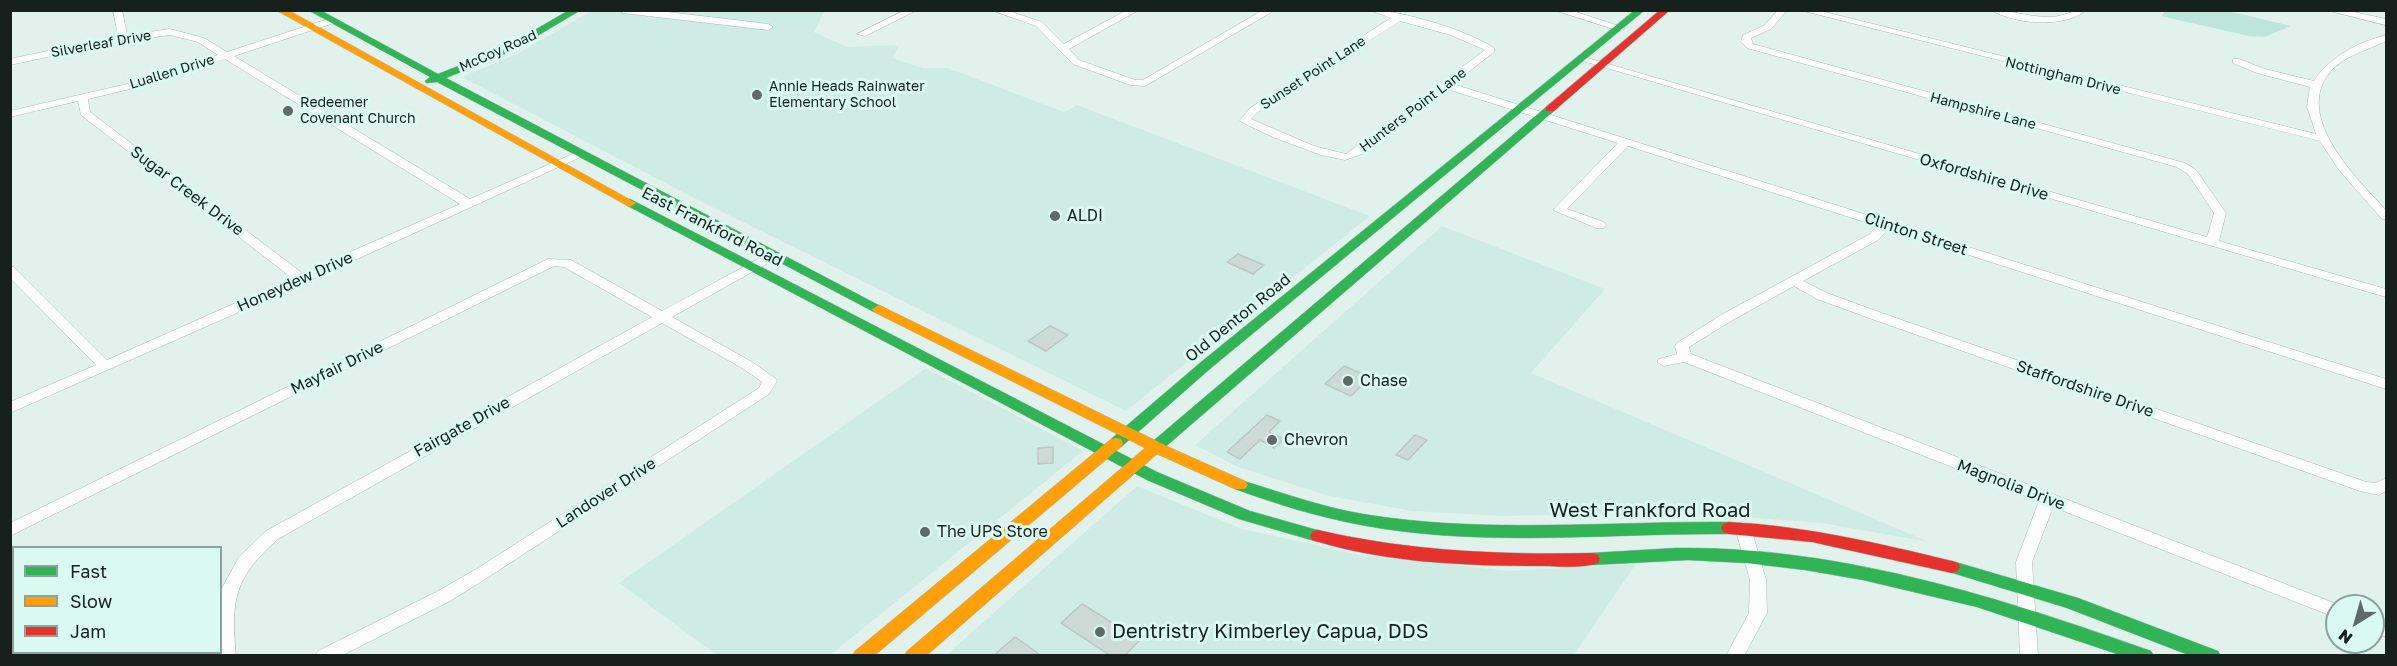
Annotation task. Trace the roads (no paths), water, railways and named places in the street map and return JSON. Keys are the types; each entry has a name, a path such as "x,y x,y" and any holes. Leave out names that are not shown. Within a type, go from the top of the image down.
{"main road":[{"name":"East Frankford Road","path":"280,10 558,165 1133,466"},
{"name":"East Frankford Road","path":"312,10 579,155 1155,447"},
{"name":"McCoy Road","path":"416,86 507,50 577,10"},
{"name":"Old Denton Road","path":"861,656 1334,260 1641,10"},
{"path":"913,656 1666,10"},
{"path":"1334,260 1362,271"},
{"path":"945,367 966,353"},
{"name":"West Frankford Road","path":"1155,447 1204,471 1271,496 1314,509 1379,521 1425,527 1492,531 1642,526 1743,528 1881,549 2025,586 2115,617 2212,656"},
{"path":"1133,466 1170,486 1235,511 1298,531 1380,548 1448,556 1490,558 1580,559 1681,554 1751,558 1821,566 1919,584 2026,616 2145,656"},
{"path":"874,644 891,656"}],"street":[{"path":"117,10 123,39"},
{"path":"623,10 768,27"},
{"path":"862,34 913,10"},
{"path":"1064,48 1134,10"},
{"path":"997,11 1039,24 1072,58 1084,66 1134,83 1145,83 1271,10"},
{"path":"1373,10 1398,18"},
{"path":"1558,10 1620,28"},
{"name":"Hampshire Lane","path":"1784,10 1768,27 1746,37 1746,42 1750,46 2181,165 2192,172 2220,213 2212,243"},
{"name":"Nottingham Drive","path":"1804,10 2323,139"},
{"path":"1995,10 2026,17 2056,19 2072,16 2082,10"},
{"path":"2330,10 2386,22"},
{"name":"Hunters Point Lane","path":"1296,142 1337,157 1347,157 1358,152 1491,50 1485,44 1398,18"},
{"name":"Sunset Point Lane","path":"1296,142 1245,120 1254,110 1398,18"},
{"name":"Luallen Drive","path":"10,114 143,83 331,21"},
{"name":"Silverleaf Drive","path":"10,62 170,32 201,39 469,204"},
{"path":"2386,38 2326,69 2316,85 2312,110 2323,139 2336,159 2386,216"},
{"name":"Oxfordshire Drive","path":"1581,59 2386,293"},
{"path":"2236,61 2261,71 2316,85"},
{"name":"Clinton Street","path":"1446,85 2386,384"},
{"name":"Sugar Creek Drive","path":"83,97 85,113 302,279"},
{"path":"1600,225 1559,210 1626,142"},
{"name":"Honeydew Drive","path":"10,408 579,155"},
{"path":"1665,362 1685,357 1682,346 1874,237 1886,225"},
{"name":"Fairgate Drive","path":"227,656 224,625 226,594 230,584 258,546 272,535 773,255"},
{"name":"Mayfair Drive","path":"10,530 552,262 567,263 662,316"},
{"path":"10,270 105,366"},
{"name":"Staffordshire Drive","path":"1794,281 1817,293 1874,315 2366,487 2384,490"},
{"name":"Landover Drive","path":"324,656 444,596 484,572 764,391 770,381 747,365 662,316"},
{"name":"Magnolia Drive","path":"1685,357 2325,606"},
{"path":"2029,656 2024,562 2048,499"},
{"path":"1735,656 1758,613 1758,580 1743,528"}],"place":[{"name":"Annie Heads Rainwater Elementary School","path":"757,95"},
{"name":"Redeemer Covenant Church","path":"288,111"},
{"name":"ALDI","path":"1055,216"},
{"name":"Chase","path":"1348,381"},
{"name":"Chevron","path":"1272,440"},
{"name":"The UPS Store","path":"925,532"},
{"name":"Dentristry Kimberley Capua, DDS","path":"1100,632"}]}
